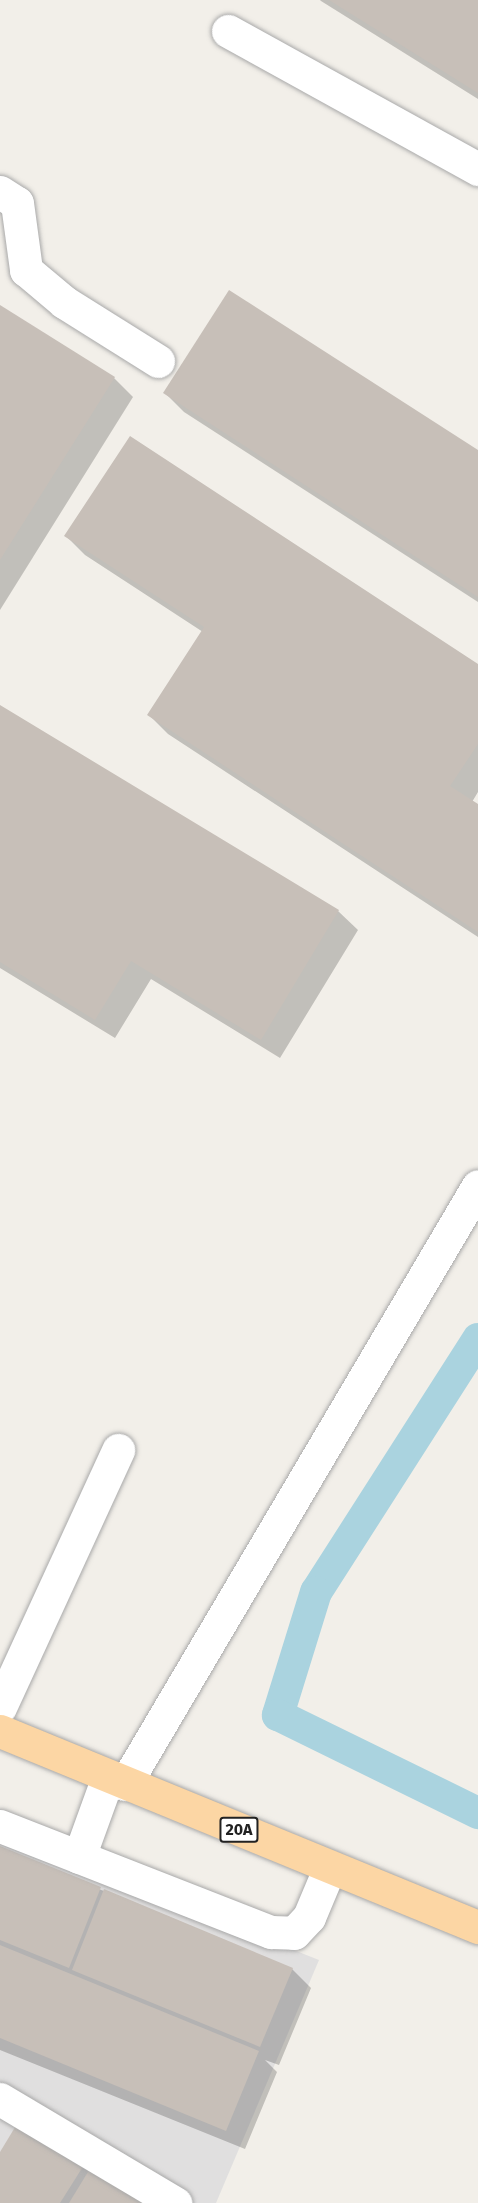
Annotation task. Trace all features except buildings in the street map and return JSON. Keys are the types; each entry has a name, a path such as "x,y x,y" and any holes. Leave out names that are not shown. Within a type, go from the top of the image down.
{"main road":[{"name":"20A","path":"0,1731 116,1781 478,1927"}],"street":[{"path":"228,31 478,169"},
{"path":"0,192 17,203 13,262 64,302 158,361"},
{"path":"79,1857 116,1781 478,1186"},
{"path":"0,1707 118,1449"},
{"path":"0,1826 271,1932 294,1933 309,1917 330,1867"},
{"path":"4,2109 175,2203"}],"shaded area":[{"path":"0,1834 319,1960 216,2203 0,2203"}],"waterway":[{"path":"478,1339 316,1592 278,1715 478,1813"}]}
